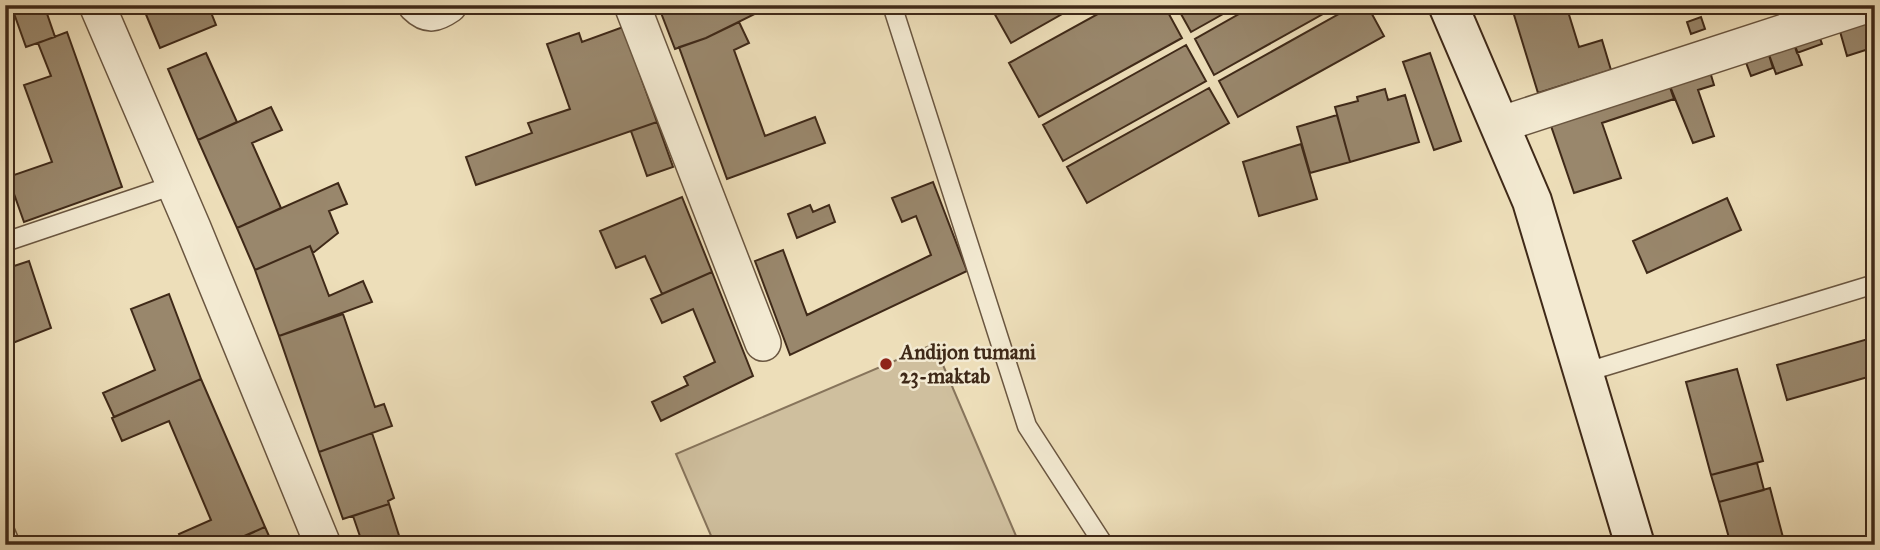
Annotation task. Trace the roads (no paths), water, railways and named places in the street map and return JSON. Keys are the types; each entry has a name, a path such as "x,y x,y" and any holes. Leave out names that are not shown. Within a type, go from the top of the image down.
{"street":[{"path":"97,5 323,545"},
{"path":"416,5 425,13 436,13 449,5"},
{"path":"632,5 764,343"},
{"path":"1448,5 1532,201 1635,545"},
{"path":"1499,125 1867,5"}],"lane":[{"path":"892,5 1027,426 1104,545"},
{"path":"5,242 174,185"},
{"path":"1583,373 1875,284"},
{"path":"5,531 11,545"}],"place":[{"name":"Andijon tumani 23-maktab","path":"886,364"}]}
